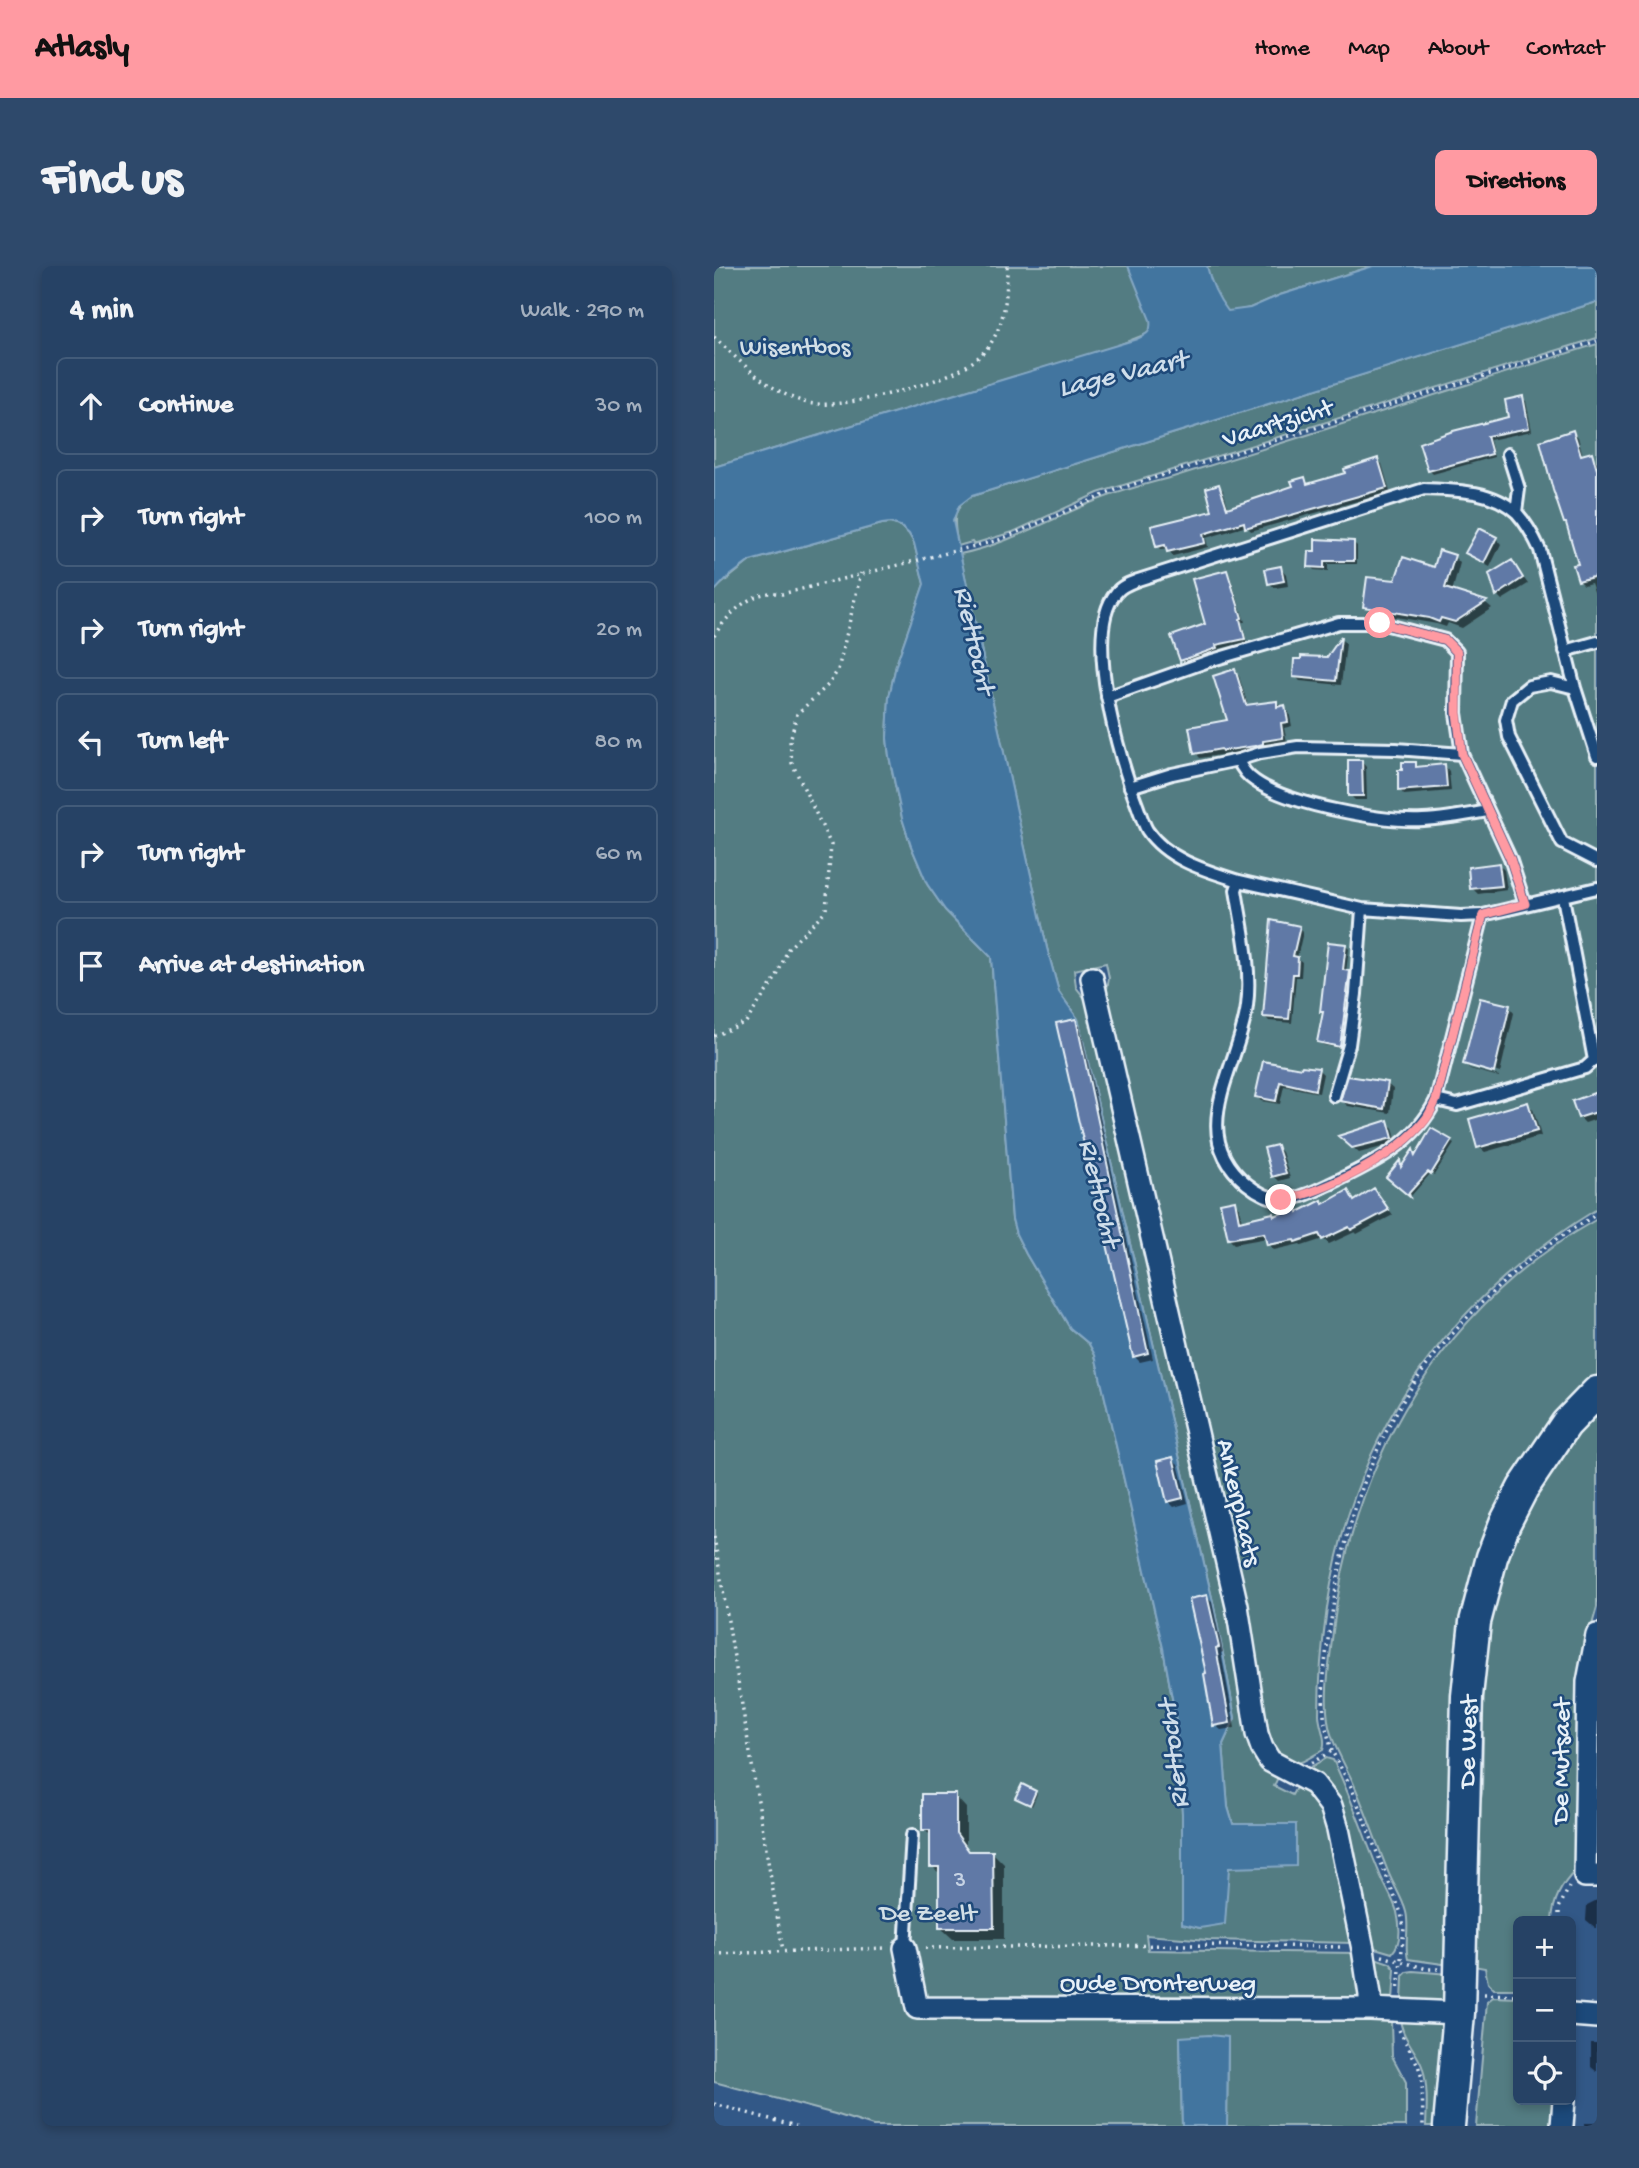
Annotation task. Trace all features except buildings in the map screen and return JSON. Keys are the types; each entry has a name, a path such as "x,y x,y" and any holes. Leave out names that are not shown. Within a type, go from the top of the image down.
{"main road":[{"name":"De West","path":"1449,2126 1459,2013 1467,1696 1475,1622 1482,1591 1505,1523 1523,1488 1566,1424 1597,1392"}],"street":[{"name":"Ankerplaats","path":"1092,978 1237,1606 1257,1734 1270,1761 1314,1784 1331,1806 1363,1949 1370,2009"},
{"name":"De Mutsaet","path":"1591,1876 1588,1682 1597,1635"},
{"name":"Oude Dronterweg","path":"905,1948 917,2008 1370,2009 1459,2013"},
{"path":"1576,2015 1597,2017"},
{"path":"1562,2126 1564,2105"}],"lane":[{"path":"1508,454 1519,489 1516,512"},
{"path":"1597,756 1594,739 1575,688 1540,550 1530,530 1516,512 1491,498 1462,490 1424,489 1125,586 1115,593 1104,624 1107,698 1115,740 1147,829 1160,845 1174,855 1208,871 1239,881 1362,909 1483,915 1597,888"},
{"path":"1107,698 1209,661 1339,622 1380,623 1445,640 1457,652 1457,713 1462,754 1510,858 1525,904"},
{"path":"1565,651 1597,642"},
{"path":"1575,688 1551,682 1529,686 1512,700 1506,720 1509,737 1562,843 1597,860"},
{"path":"1130,787 1172,774 1298,747 1462,754"},
{"path":"1238,760 1243,771 1256,782 1320,807 1383,819 1421,820 1488,811"},
{"path":"1239,881 1236,890 1248,970 1247,1006 1237,1051 1216,1116 1217,1133 1223,1156 1239,1178 1261,1196 1271,1199 1281,1200 1313,1192 1376,1161 1404,1142 1427,1118 1436,1100 1483,915"},
{"path":"1436,1100 1457,1105 1585,1068 1596,1059 1563,897"},
{"path":"1334,1096 1349,1045 1356,994 1362,909"},
{"path":"905,1948 912,1835"}],"path":[{"path":"714,337 765,382 791,398 824,406 852,402 938,379 975,360 989,345 1001,322 1006,300 1007,266"},
{"name":"Vaartzicht","path":"714,636 726,618 757,597 772,592 782,594 999,540 1118,489 1597,341"},
{"path":"714,1036 746,1022 777,976 788,949 826,910 831,845 792,763 790,741 797,714 829,684 838,670 860,573"},
{"path":"1423,2126 1422,2078 1397,2024 1404,1928 1401,1913 1351,1787 1332,1751 1326,1727 1323,1703 1336,1584 1355,1508 1385,1435 1434,1356 1485,1300 1541,1251 1597,1214"},
{"path":"714,1537 783,1951"},
{"path":"1295,1773 1332,1751"},
{"path":"1559,1916 1559,1908 1569,1886 1591,1876"},
{"path":"714,1954 905,1948 1183,1945 1363,1949"},
{"path":"1484,1994 1513,1995"},
{"path":"714,2104 796,2126"}],"green space":[{"name":"Wisentbos","path":"714,266 1373,266 1280,295 1250,308 1151,328 1149,333 1116,346 714,467"},
{"path":"1597,302 1597,338 1098,493 1013,532 958,546 955,517 960,506 972,496"},
{"name":"De Zeelt","path":"1597,344 1597,1209 1543,1245 1495,1285 1452,1329 1415,1377 1384,1429 1359,1484 1340,1544 1327,1608 1319,1701 1323,1750 1302,1762 1292,1762 1271,1751 1105,1000 1109,978 1106,963 1074,970 1076,987 1093,1009 1230,1607 1248,1706 1280,1773 1274,1786 1292,1795 1299,1782 1324,1807 1353,1943 1208,1940 1146,1935 1148,1950 1357,1953 1362,2001 1154,1996 1156,2017 1391,2021 1392,2056 1406,2082 1406,2126 1227,2126 1228,2038 1180,2037 1182,2126 873,2126 714,2082 714,587 750,561 882,524 900,526 914,543 924,584 896,665 889,697 889,756 902,818 927,884 945,910 991,957 1012,1219 1026,1254 1070,1328 1089,1344 1095,1355 1163,1648 1176,1720 1182,1813 1182,1923 1200,1928 1229,1868 1295,1824 1233,1824 1228,1807 1223,1744 1235,1718 1213,1602 1078,1019 1059,992 1047,948 960,554 1010,539 1121,492"},
{"path":"1597,1219 1597,1379 1490,1533 1450,1965 1408,1959 1404,1906 1335,1744 1328,1721 1328,1676 1344,1567 1361,1506 1385,1448 1415,1393 1451,1342 1494,1295 1543,1254"},
{"path":"1597,1404 1597,1607 1590,1632 1576,1870 1559,1893 1553,1916 1513,1916 1513,1989 1494,1989 1488,1983 1485,1968 1468,1965 1471,1855 1482,1793 1483,1738 1475,1716 1480,1643 1511,1530"},
{"path":"1326,1758 1333,1760 1395,1907 1399,1934 1392,1953 1368,1946 1346,1847 1304,1771"},
{"path":"1369,1956 1390,1963 1395,1969 1393,2000 1381,1999 1377,1995"},
{"path":"1413,1971 1449,1974 1449,1995 1440,2003 1402,2002 1403,1976"},
{"path":"1493,1997 1513,1998 1513,2105 1553,2105 1552,2126 1476,2126 1487,2002"},
{"path":"1400,2016 1439,2017 1448,2026 1438,2126 1426,2126 1427,2095 1424,2073 1402,2030"}],"water":[{"path":"1128,266 1207,266 1215,290 1228,311 1250,308 1280,295 1373,266 1597,266 1597,302 972,496 959,506 953,521 1047,948 1059,992 1078,1019 1213,1602 1235,1718 1223,1744 1228,1807 1233,1824 1296,1824 1296,1866 1229,1868 1225,1924 1200,1928 1182,1924 1182,1813 1176,1720 1163,1648 1095,1355 1089,1344 1070,1328 1026,1254 1012,1219 991,957 945,910 927,884 902,818 889,756 889,697 896,665 924,584 914,543 900,526 882,524 750,561 714,592 714,467 1144,336 1150,327 1150,320"},
{"path":"1180,2037 1228,2037 1227,2126 1182,2126"}],"route":[{"path":"1281,1200 1313,1192 1376,1161 1404,1142 1427,1118 1436,1100 1483,915 1525,904 1510,858 1462,754 1457,713 1457,652 1445,640 1380,623"}],"water label":[{"name":"Lage Vaart","path":"1122,371"},
{"name":"Riettocht","path":"977,639"},
{"name":"Riettocht","path":"1102,1192"},
{"name":"Riettocht","path":"1171,1755"}]}
